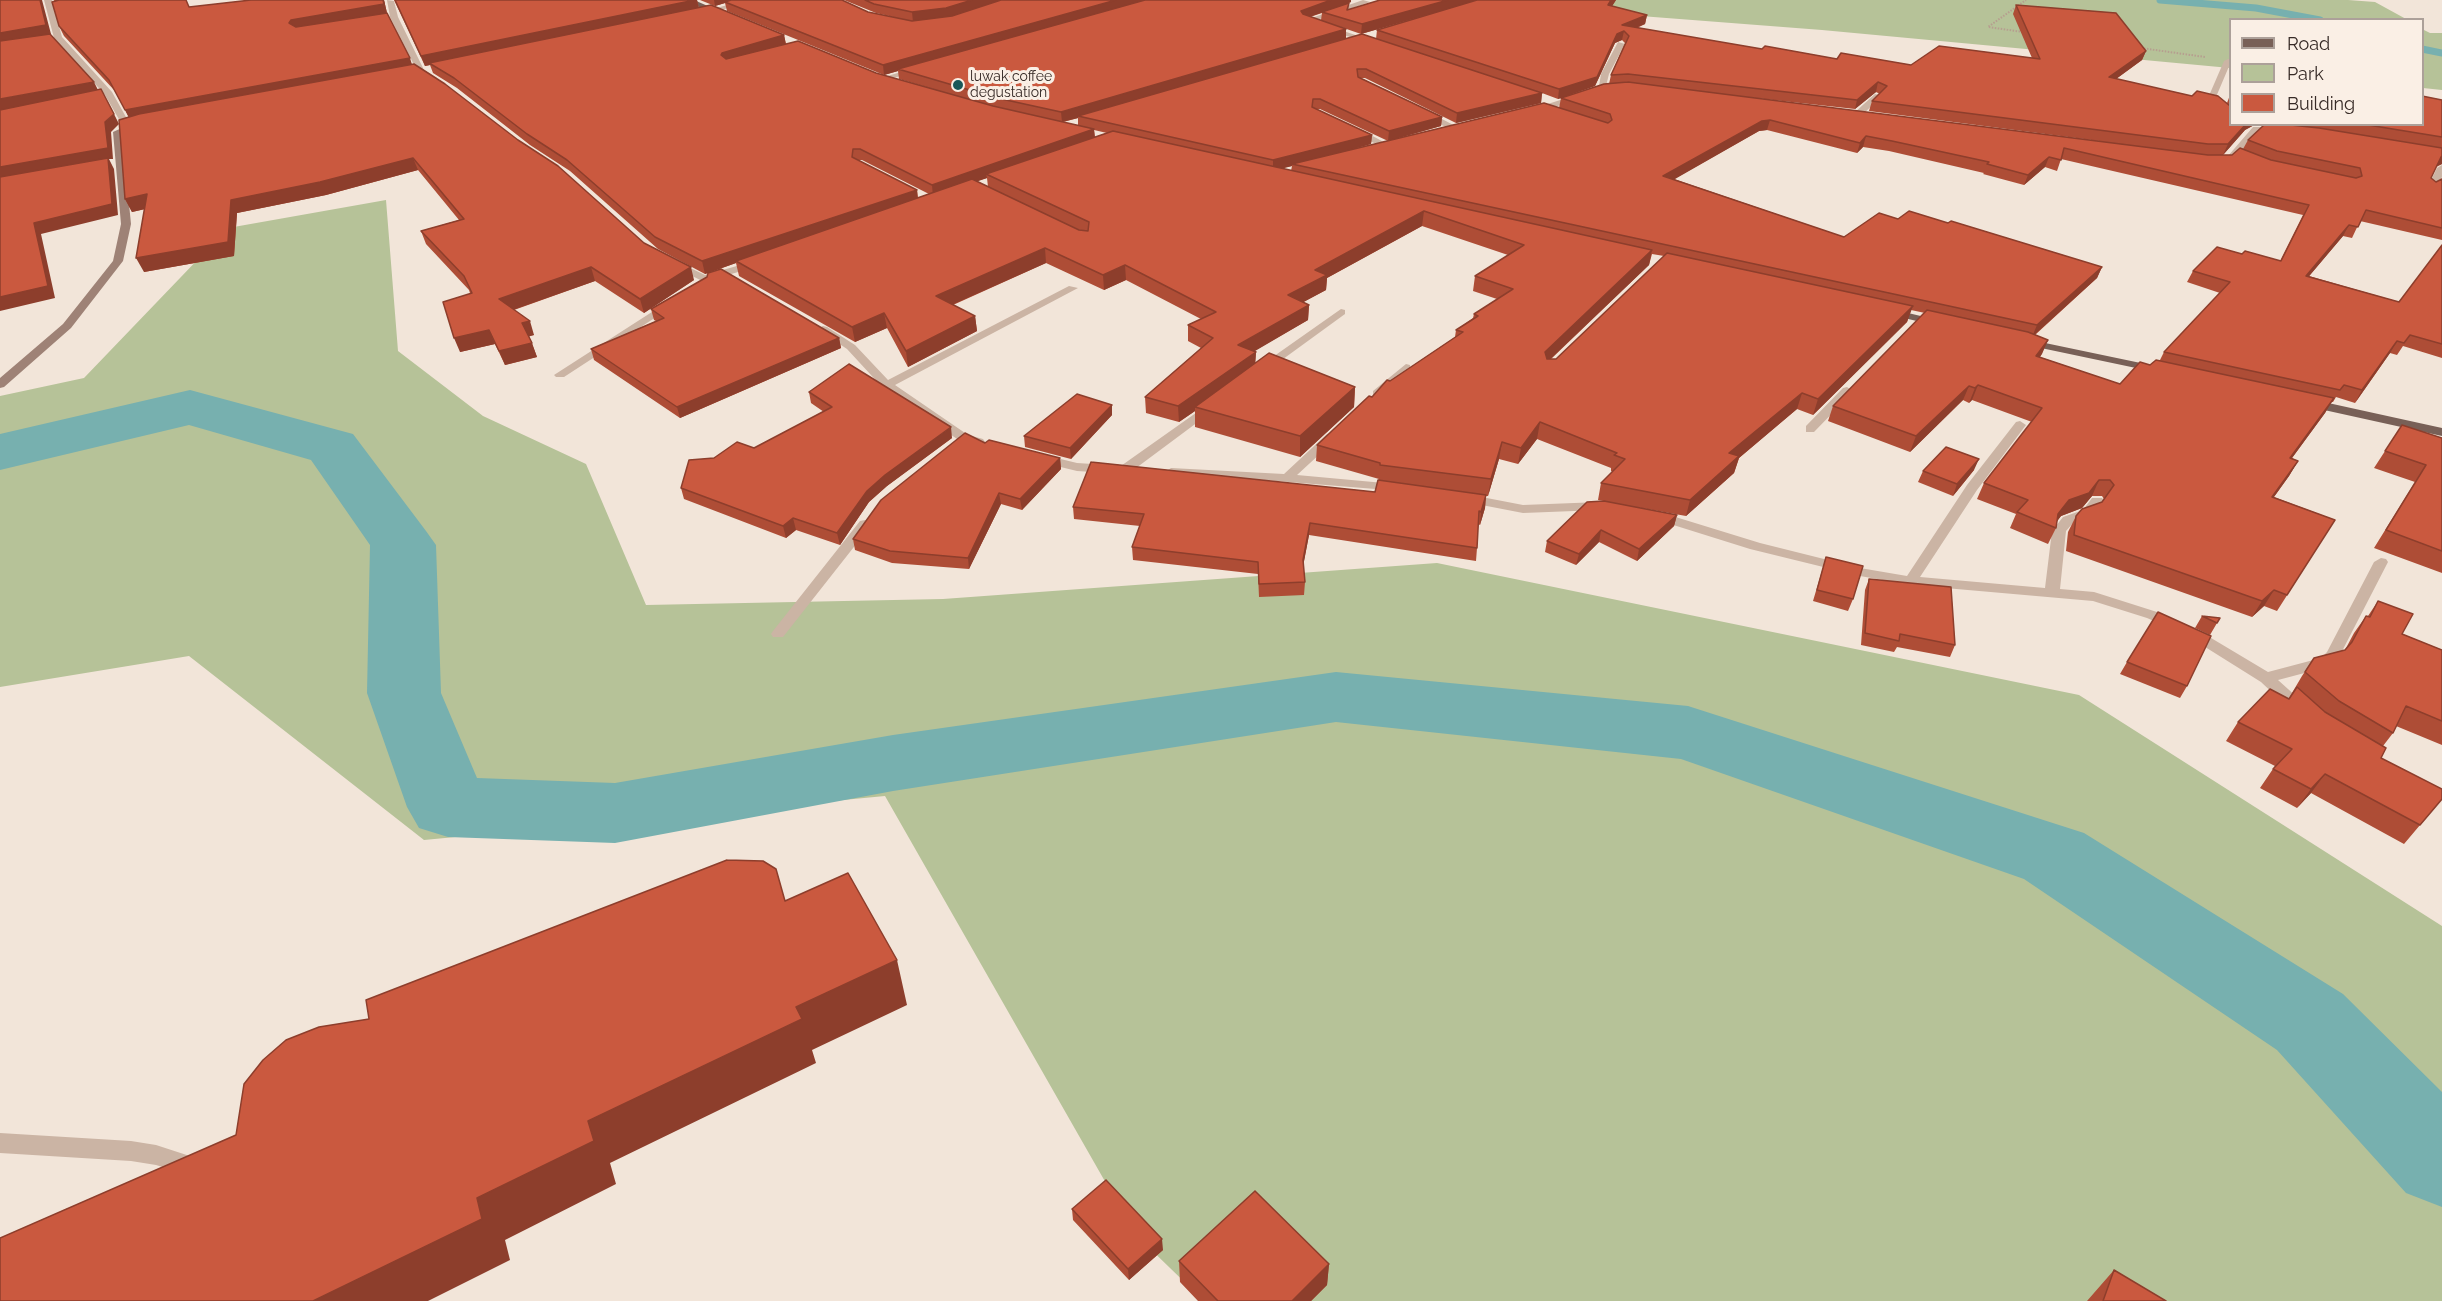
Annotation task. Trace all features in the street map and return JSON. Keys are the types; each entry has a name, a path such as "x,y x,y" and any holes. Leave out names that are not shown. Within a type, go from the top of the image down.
{"main road":[{"path":"688,0 734,19"},
{"path":"691,15 713,10"},
{"path":"409,73 432,69"},
{"path":"870,75 901,86"},
{"path":"0,384 66,326 118,261 126,224 114,163 117,132 127,126 153,120"},
{"path":"1877,309 1915,323 1953,326"},
{"path":"2011,339 2171,373"},
{"path":"2294,399 2442,432"}],"street":[{"path":"713,10 755,0"},
{"path":"390,1 394,17 421,71 445,87"},
{"path":"1366,2 1307,21 1383,47"},
{"path":"53,4 58,38 109,94 127,126"},
{"path":"384,19 394,17"},
{"path":"1351,43 1373,37"},
{"path":"46,40 58,38"},
{"path":"1521,113 1605,90 1605,74 1616,58 1621,44"},
{"path":"2228,61 2212,98 2229,113"},
{"path":"881,79 931,65"},
{"path":"98,96 109,94"},
{"path":"1857,115 1878,96"},
{"path":"1536,97 1559,104"},
{"path":"1414,108 1455,128"},
{"path":"1543,108 1563,114"},
{"path":"1846,113 1869,116"},
{"path":"1443,131 1466,125"},
{"path":"1345,126 1387,147"},
{"path":"2204,160 2227,160 2239,155 2252,127 2294,131"},
{"path":"1369,151 1398,143"},
{"path":"2432,188 2442,168"},
{"path":"670,262 704,279 731,277 770,259"},
{"path":"695,288 704,283 704,279"},
{"path":"887,385 1073,288"},
{"path":"560,375 677,298"},
{"path":"1256,374 1341,312"},
{"path":"814,324 851,347 887,385 960,441 993,446"},
{"path":"1363,407 1406,367"},
{"path":"1810,429 1857,382"},
{"path":"1123,471 1218,402"},
{"path":"1911,581 1972,488 2020,425"},
{"path":"1287,478 1338,430"},
{"path":"1022,454 1077,467 1287,478 1412,490"},
{"path":"1446,495 1523,509 1613,507"},
{"path":"2052,593 2059,531 2068,520 2088,513 2097,501"},
{"path":"1646,513 1671,518 1755,546 1860,573 1911,581 2094,597 2152,615 2192,632 2266,678 2310,717"},
{"path":"778,634 840,558 870,516"},
{"path":"2266,678 2326,662 2333,655 2381,562"},
{"path":"0,1143 148,1153 207,1164 166,1183"}],"path":[{"path":"2026,0 1988,27 2033,33"},
{"path":"2136,48 2228,61"}],"green space":[{"path":"1517,0 2348,0 2375,2 2404,18 2229,18 2229,68 1822,30 1511,6"},
{"path":"2424,30 2430,33 2442,33 2442,90 2424,88"},
{"path":"386,200 398,351 483,416 586,464 646,605 943,599 1437,563 2079,695 2442,926 2442,1301 1204,1301 1135,1234 885,796 424,840 189,656 0,687 0,396 84,378 228,228"}],"building":[{"path":"0,0 40,0 46,25 0,33"},
{"path":"59,0 186,0 189,7 251,0 383,0 384,4 291,20 289,23 296,27 387,13 410,58 125,110 109,80 59,26 52,2"},
{"path":"395,0 695,0 421,56"},
{"path":"731,0 842,0 868,12 912,21 952,16 1001,0 1116,0 883,65 725,2"},
{"path":"865,0 972,0 946,8 912,12"},
{"path":"1145,0 1331,0 1301,11 1303,14 1346,29 1061,112 997,98 898,69"},
{"path":"1380,0 1448,0 1362,24 1322,12 1349,3 1347,10"},
{"path":"1477,0 1611,0 1608,5 1647,15 1622,25 1762,49 1765,46 1837,59 1841,53 1911,65 1939,46 2040,59 2016,5 2116,13 2146,51 2109,77 2192,96 2197,91 2218,96 2229,105 2229,126 2244,126 2228,144 2208,144 1872,101 1887,86 1878,82 1857,100 1628,74 1611,75 1629,36 1624,31 1617,34 1597,77 1559,89 1377,30"},
{"path":"711,5 784,35 722,53 721,55 726,59 798,41 876,73 993,106 1094,129 932,185 860,149 853,149 852,157 917,190 702,261 655,237 567,160 527,134 454,78 429,63"},
{"path":"50,34 94,82 0,99 0,41"},
{"path":"1362,34 1542,93 1457,113 1366,69 1357,69 1358,77 1442,117 1389,131 1320,99 1313,99 1312,107 1372,135 1273,160 1078,116"},
{"path":"414,64 445,84 518,140 558,166 644,243 691,267 640,299 591,267 499,299 530,321 522,323 532,343 499,351 489,330 454,338 443,302 472,293 464,276 421,231 464,219 413,158 320,182 231,200 228,242 136,258 147,194 125,199 119,120 139,114"},
{"path":"1628,82 2208,155 2232,155 2240,148 2271,160 2356,178 2362,176 2360,168 2277,151 2248,140 2263,126 2300,126 2442,148 2442,156 2431,178 2436,182 2442,179 2442,228 2366,210 2358,227 2349,225 2306,276 2399,302 2442,245 2442,344 2410,335 2404,343 2397,341 2362,390 2344,385 2340,390 2164,352 2230,282 2193,271 2217,247 2242,254 2245,251 2281,261 2309,205 2064,148 2061,160 2049,157 2028,175 1987,164 1989,162 1892,141 1866,136 1860,143 1770,120 1762,121 1663,176 1844,237 1879,213 1898,219 1909,211 1948,223 1951,221 2102,267 2037,325 1292,164 1544,103 1608,123 1612,120 1610,114 1561,98 1604,84"},
{"path":"101,89 114,114 105,122 108,148 0,167 0,110"},
{"path":"2424,96 2442,100 2442,137 2374,126 2424,126"},
{"path":"1113,131 1652,250 1545,352 1547,359 1556,359 1667,253 1913,306 1818,399 1802,393 1729,453 1739,456 1690,500 1601,483 1625,459 1614,455 1617,453 1540,422 1521,448 1502,442 1491,479 1380,465 1380,463 1317,445 1369,396 1372,397 1387,380 1390,381 1463,332 1456,330 1478,316 1474,314 1513,289 1475,276 1524,245 1424,211 1315,270 1327,275 1288,295 1309,305 1238,345 1256,352 1178,406 1145,397 1213,338 1188,325 1216,312 1125,265 1103,275 1045,248 936,296 975,316 906,351 884,313 852,327 736,261 972,179 1079,230 1088,231 1089,222 986,174"},
{"path":"108,158 112,204 34,223 48,286 0,297 0,177"},
{"path":"721,269 839,338 677,407 591,349 664,318 651,309 707,277 708,273"},
{"path":"1927,310 2028,332 2048,340 2036,356 2120,384 2140,362 2150,365 2156,360 2334,398 2290,458 2298,461 2272,497 2335,520 2287,595 2274,590 2262,601 2074,535 2076,516 2082,509 2102,502 2114,485 2110,480 2099,480 2089,493 2069,500 2058,514 2056,528 2017,512 2028,500 1984,483 2042,408 1978,385 1975,388 1969,386 1916,436 1833,406"},
{"path":"1269,353 1355,387 1300,436 1195,407"},
{"path":"849,364 951,427 885,475 867,491 837,533 793,518 783,526 681,488 689,460 714,458 737,442 754,448 832,407 809,392"},
{"path":"1077,394 1112,405 1070,448 1024,436"},
{"path":"2402,425 2442,438 2442,551 2386,530 2426,465 2385,451"},
{"path":"965,433 985,443 989,440 1060,458 1020,499 999,493 968,558 890,551 853,539 881,500"},
{"path":"1946,447 1979,459 1957,484 1923,471"},
{"path":"1091,462 1375,492 1378,480 1486,495 1481,512 1479,511 1477,548 1310,523 1303,560 1305,582 1259,584 1258,562 1132,547 1144,514 1073,507"},
{"path":"1604,501 1677,515 1639,549 1601,530 1579,554 1547,541 1587,502"},
{"path":"1826,557 1863,566 1853,599 1817,590"},
{"path":"1869,579 1951,587 1955,645 1900,634 1899,641 1865,633"},
{"path":"2378,601 2413,614 2402,634 2442,650 2442,721 2406,706 2393,733 2339,701 2305,672 2314,658 2345,650 2366,616 2370,617"},
{"path":"2158,612 2211,636 2187,686 2127,662"},
{"path":"2202,616 2220,618 2217,623"},
{"path":"2297,687 2325,712 2386,748 2381,758 2442,789 2442,799 2420,825 2325,774 2311,789 2273,769 2292,749 2238,722 2270,689 2289,699"},
{"path":"727,860 763,861 776,869 785,901 848,873 897,960 796,1007 802,1019 588,1121 594,1141 477,1198 482,1219 313,1301 0,1301 0,1238 236,1135 244,1084 263,1060 286,1040 319,1027 369,1019 366,1000"},
{"path":"1106,1180 1162,1239 1128,1269 1072,1209"},
{"path":"1255,1191 1329,1264 1292,1301 1218,1301 1179,1261"},
{"path":"2114,1270 2166,1301 2103,1301"}],"waterway":[{"path":"2160,0 2256,8 2309,18"},
{"path":"2424,49 2442,53"},
{"path":"0,452 190,407 332,447 403,545 404,693 448,807 615,813 893,763 1336,697 1688,733 2054,856 2310,1022 2442,1160"}],"place":[{"name":"luwak coffee degustation","path":"958,85"}]}
